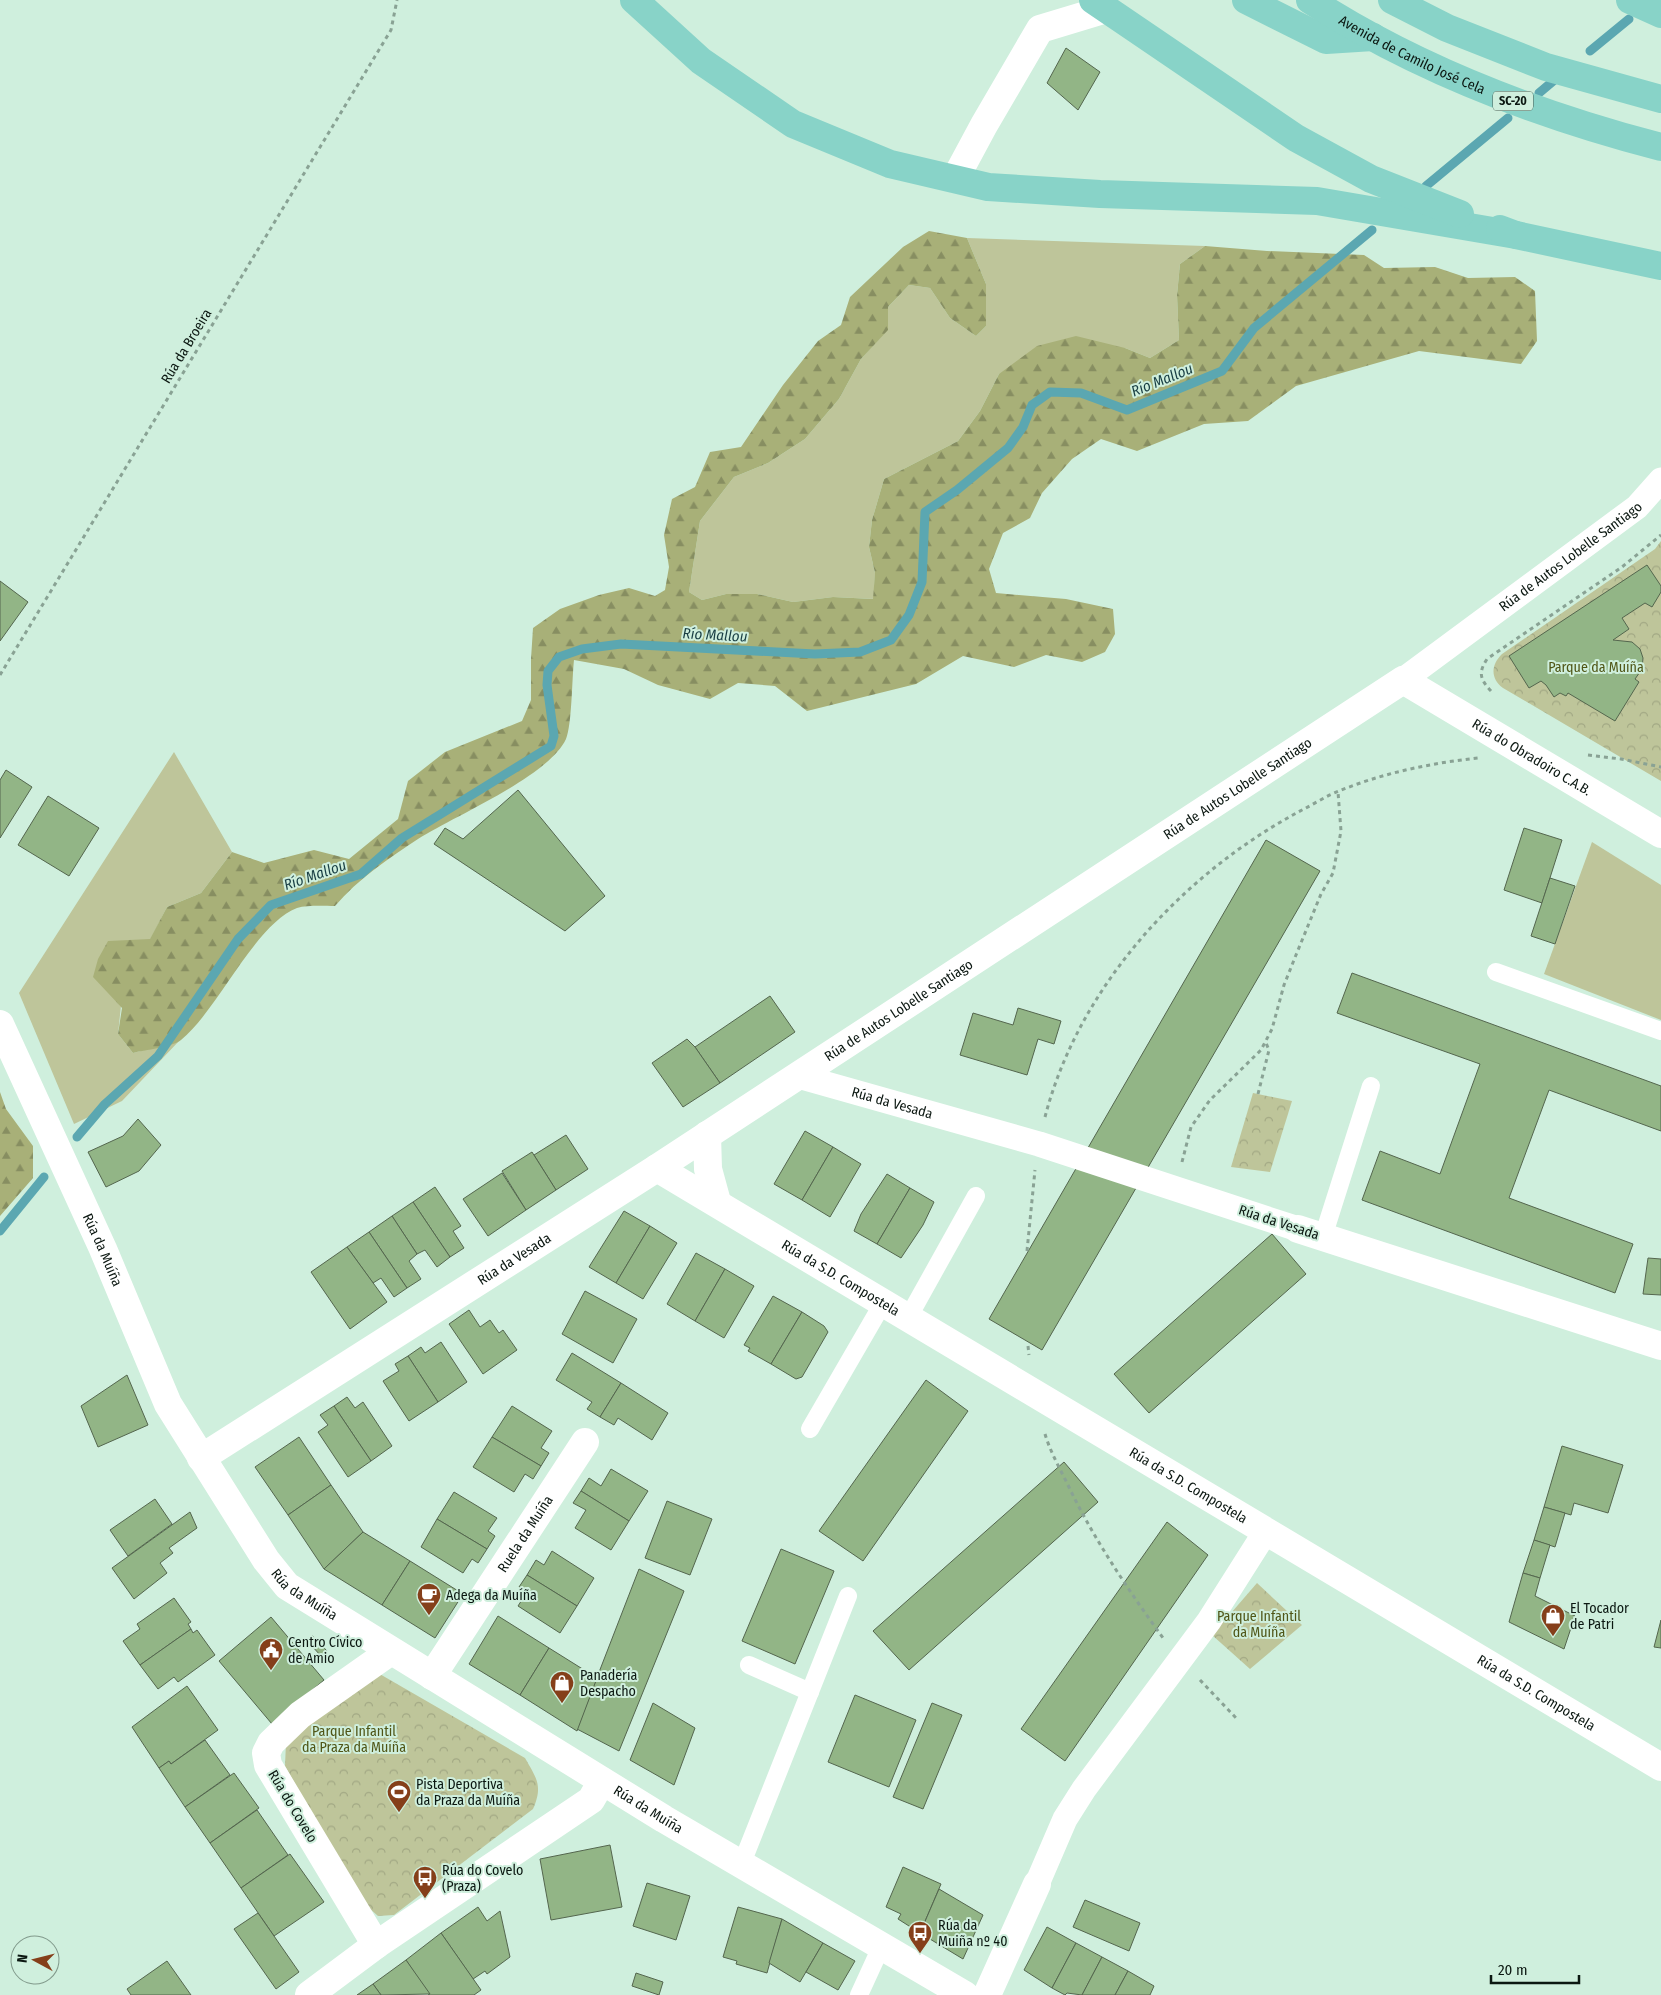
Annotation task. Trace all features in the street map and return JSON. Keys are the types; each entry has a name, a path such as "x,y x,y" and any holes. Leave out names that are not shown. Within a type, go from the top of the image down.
{"highway":[{"path":"634,0 701,61 793,124 890,164 988,187 1081,193 1317,202 1516,235 1661,266"},
{"path":"1246,0 1326,40 1372,38"},
{"name":"Avenida de Camilo José Cela","path":"1310,0 1372,38 1458,80 1532,109 1604,132 1661,147"},
{"path":"1392,0 1447,28 1546,67 1661,99"},
{"path":"1425,0 1447,28"},
{"path":"1630,0 1661,14"},
{"path":"1099,4 1296,138 1371,179 1516,235"}],"street":[{"path":"955,179 1040,29 1099,4"},
{"name":"Rúa de Autos Lobelle Santiago","path":"798,1076 1403,680 1637,507 1661,480"},
{"name":"Rúa do Obradoiro C.A.B.","path":"1403,680 1661,834"},
{"name":"Rúa da Muíña","path":"0,1024 103,1249 168,1404 266,1560 287,1586 664,1819 965,1995"},
{"name":"Rúa da Vesada","path":"201,1458 658,1168 798,1076 1038,1144 1661,1346"},
{"path":"708,1135 708,1169 717,1202"},
{"name":"Rúa da S.D. Compostela","path":"658,1168 1661,1767"},
{"name":"Ruela da Muíña","path":"432,1676 585,1442"},
{"path":"987,1995 1065,1818 1084,1788 1210,1621 1266,1531"},
{"name":"Rúa do Covelo","path":"376,1946 268,1765 266,1753 271,1743 300,1715 391,1651"},
{"path":"310,1995 376,1946 591,1800 602,1781"}],"lane":[{"path":"1496,972 1661,1031"},
{"path":"1310,1233 1372,1086"},
{"path":"908,1318 976,1196"},
{"path":"810,1429 883,1303"},
{"path":"742,1863 848,1596"},
{"path":"748,1665 810,1692"},
{"path":"859,1995 881,1947"}],"path":[{"name":"Rúa da Broeira","path":"0,675 391,30 397,0"},
{"path":"1491,691 1481,679 1480,670 1486,659 1622,567 1650,546 1661,534"},
{"path":"1587,755 1661,767"},
{"path":"1027,1251 1038,1144 1064,1061 1081,1027 1106,987 1139,942 1186,893 1223,862 1279,823 1338,792 1407,770 1438,763 1482,758"},
{"path":"1181,1189 1182,1156 1191,1127 1210,1100 1238,1075 1265,1043 1272,1029 1284,985 1321,894 1333,873 1341,831 1338,792"},
{"path":"1258,1094 1269,1050 1265,1043"},
{"path":"1044,1431 1060,1469 1092,1530 1119,1575 1162,1637"}],"green space":[{"path":"929,231 967,238 986,284 986,326 976,336 950,318 930,288 909,285 888,307 888,330 861,359 839,399 805,439 768,463 734,477 700,521 689,592 702,600 726,594 757,594 793,602 833,597 873,599 875,573 869,547 872,520 884,479 958,441 980,411 999,374 1037,346 1076,336 1125,348 1150,358 1179,340 1177,295 1180,264 1205,246 1364,255 1384,268 1435,267 1468,278 1515,277 1535,291 1537,341 1521,364 1419,351 1296,386 1248,421 1204,424 1137,451 1101,439 1072,459 1042,493 1030,518 1003,533 989,569 996,593 1066,599 1113,609 1115,634 1105,652 1082,662 1046,655 1014,667 963,656 916,684 807,711 775,686 738,683 710,699 658,685 624,669 574,660 568,732 566,739 556,753 521,781 499,795 418,839 385,861 335,906 301,907 281,917 266,931 209,1009 181,1040 165,1046 133,1053 118,1034 122,1008 93,977 98,959 108,941 150,939 167,907 201,893 232,852 264,863 314,850 349,859 398,819 408,781 445,752 522,721 531,700 533,628 560,609 599,595 629,588 655,596 665,590 669,567 664,535 672,499 695,487 710,452 741,447 783,385 818,341 841,325 850,297 903,247"},
{"path":"967,238 1205,246 1180,264 1177,295 1179,340 1150,358 1125,348 999,374 980,411 958,441 884,479 872,520 869,547 875,573 874,599 833,597 793,602 757,594 726,594 702,600 689,592 700,521 734,477 768,463 805,439 839,399 861,359 887,330 888,307 909,285 930,288 950,318 976,336 986,326 986,284"},
{"name":"Parque da Muíña","path":"1661,541 1661,781 1503,688 1494,676 1494,667 1502,654 1655,549"},
{"path":"174,752 232,852 201,893 167,907 150,940 128,940 118,1034 133,1053 179,1041 122,1101 74,1124 19,993"},
{"path":"1592,842 1661,885 1661,1020 1544,974"},
{"path":"0,1092 6,1109 33,1146 33,1178 0,1216"},
{"path":"1253,1093 1292,1101 1270,1172 1231,1167"},
{"name":"Parque Infantil da Muíña","path":"1257,1583 1302,1625 1250,1669 1212,1635"},
{"name":"Parque Infantil da Praza da Muíña","path":"378,1673 525,1758 535,1777 538,1794 533,1809 394,1915 378,1916 360,1900 285,1766 286,1742"}],"building":[{"path":"1066,48 1100,72 1078,110 1047,83"},
{"path":"1647,565 1661,586 1661,592 1652,607 1645,603 1622,618 1629,629 1613,640 1632,642 1640,649 1643,658 1642,669 1635,679 1639,682 1615,721 1568,693 1566,696 1560,693 1554,697 1541,681 1529,688 1509,656"},
{"path":"0,581 28,602 0,641"},
{"path":"6,770 32,787 0,838 0,780"},
{"path":"518,790 605,896 565,931 434,844 445,828 463,839"},
{"path":"48,796 99,828 69,876 18,845"},
{"path":"1524,828 1562,840 1542,903 1504,890"},
{"path":"1266,840 1320,871 1042,1350 989,1319"},
{"path":"1550,878 1575,886 1555,944 1531,936"},
{"path":"1352,973 1661,1086 1661,1131 1549,1090 1509,1198 1633,1244 1615,1293 1362,1200 1380,1151 1440,1174 1480,1064 1337,1013"},
{"path":"770,996 795,1032 720,1083 695,1047"},
{"path":"1018,1008 1061,1021 1054,1044 1038,1039 1027,1075 960,1055 973,1013 1013,1025"},
{"path":"687,1039 695,1047 720,1083 683,1107 652,1063"},
{"path":"138,1119 161,1145 139,1171 106,1187 88,1152 123,1136"},
{"path":"805,1131 833,1147 802,1200 774,1184"},
{"path":"566,1135 588,1169 556,1190 534,1155"},
{"path":"833,1147 861,1164 830,1217 802,1200"},
{"path":"532,1152 556,1190 526,1210 502,1171"},
{"path":"502,1173 526,1210 488,1236 463,1199"},
{"path":"887,1174 910,1188 877,1244 854,1231 861,1214"},
{"path":"435,1187 461,1226 453,1231 464,1248 450,1257 413,1202"},
{"path":"910,1188 934,1202 923,1225 901,1258 877,1244"},
{"path":"413,1202 450,1257 437,1267 425,1250 417,1254 392,1216"},
{"path":"624,1211 650,1226 616,1283 589,1267"},
{"path":"392,1216 417,1254 409,1261 421,1279 407,1288 369,1232"},
{"path":"650,1226 677,1243 643,1299 616,1283"},
{"path":"369,1232 407,1288 394,1297 381,1278 373,1283 347,1247"},
{"path":"1272,1234 1306,1274 1149,1413 1114,1374"},
{"path":"347,1247 387,1302 350,1329 311,1272"},
{"path":"696,1253 725,1269 695,1321 667,1304"},
{"path":"1648,1258 1661,1259 1661,1295 1643,1294"},
{"path":"725,1269 754,1286 724,1338 695,1321"},
{"path":"585,1291 637,1319 613,1363 562,1334"},
{"path":"773,1296 802,1312 771,1364 748,1351 750,1348 744,1345"},
{"path":"469,1310 480,1327 490,1320 499,1333 503,1330 517,1350 483,1374 449,1324"},
{"path":"802,1312 824,1326 828,1332 802,1377 796,1379 771,1364"},
{"path":"441,1342 467,1382 438,1402 408,1356 421,1347 425,1353"},
{"path":"572,1353 621,1383 600,1417 587,1409 592,1402 556,1380"},
{"path":"408,1356 438,1402 409,1421 383,1381 399,1371 395,1364"},
{"path":"127,1375 148,1425 98,1447 81,1406"},
{"path":"926,1380 968,1411 863,1561 819,1531"},
{"path":"621,1383 668,1413 652,1440 618,1418 614,1425 600,1417"},
{"path":"347,1397 355,1408 363,1402 392,1446 371,1461 334,1406"},
{"path":"334,1406 371,1461 348,1477 318,1432 328,1425 320,1415"},
{"path":"512,1406 552,1431 541,1448 549,1453 541,1466 492,1437"},
{"path":"299,1437 331,1485 288,1515 255,1467"},
{"path":"492,1437 541,1466 533,1479 525,1474 514,1492 473,1467"},
{"path":"1562,1446 1623,1465 1608,1513 1574,1503 1571,1515 1544,1507"},
{"path":"1064,1462 1098,1502 909,1670 873,1631"},
{"path":"611,1469 648,1491 629,1521 581,1491 589,1478 601,1486"},
{"path":"331,1485 363,1532 324,1569 288,1515"},
{"path":"581,1491 629,1521 611,1550 575,1528 586,1510 573,1503"},
{"path":"454,1492 497,1518 488,1531 495,1536 487,1549 437,1519"},
{"path":"155,1499 172,1524 128,1556 110,1530"},
{"path":"667,1501 712,1519 690,1575 645,1558"},
{"path":"1544,1507 1565,1513 1555,1547 1534,1540"},
{"path":"190,1512 197,1528 169,1548 173,1553 160,1563 167,1573 134,1599 112,1568"},
{"path":"437,1519 487,1549 478,1563 472,1559 463,1573 421,1547"},
{"path":"1167,1522 1208,1555 1065,1761 1021,1729"},
{"path":"363,1532 410,1561 382,1605 324,1569"},
{"path":"1534,1540 1550,1545 1540,1578 1523,1573"},
{"path":"781,1549 834,1571 795,1664 742,1641"},
{"path":"552,1551 594,1578 577,1606 527,1575 536,1560 544,1565"},
{"path":"410,1561 463,1594 435,1638 382,1605"},
{"path":"639,1569 684,1591 619,1751 577,1729"},
{"path":"1523,1573 1540,1578 1535,1596 1575,1616 1564,1649 1509,1622"},
{"path":"527,1575 577,1606 560,1633 518,1606 527,1592 519,1587"},
{"path":"174,1598 191,1622 188,1624 191,1629 140,1665 123,1641 140,1629 137,1624"},
{"path":"498,1616 549,1648 520,1695 469,1664"},
{"name":"Centro Cívico de Amio","path":"271,1617 324,1680 272,1724 219,1661"},
{"path":"1661,1620 1661,1648 1654,1647"},
{"path":"191,1629 193,1633 197,1630 215,1655 178,1682 174,1677 158,1689 140,1665"},
{"path":"312,1635 327,1651 321,1656 311,1645"},
{"path":"549,1648 597,1678 577,1731 520,1695"},
{"path":"187,1686 218,1730 171,1764 169,1761 159,1768 132,1727"},
{"path":"855,1695 916,1720 889,1787 828,1762"},
{"path":"653,1703 695,1728 674,1785 630,1760"},
{"path":"932,1703 962,1715 923,1809 893,1797"},
{"path":"205,1740 230,1775 185,1807 159,1768 169,1761 171,1764"},
{"path":"234,1773 259,1808 210,1843 185,1807"},
{"path":"257,1810 288,1855 241,1888 210,1843"},
{"path":"610,1845 622,1907 551,1920 540,1859"},
{"path":"290,1854 324,1902 274,1936 241,1888"},
{"path":"903,1867 941,1884 920,1933 898,1919 901,1914 886,1907"},
{"path":"647,1883 690,1896 676,1940 633,1926"},
{"path":"939,1889 983,1915 963,1959 920,1933"},
{"path":"1085,1900 1140,1923 1129,1951 1073,1927"},
{"path":"478,1907 487,1921 500,1911 510,1957 487,1974 485,1971 473,1979 441,1933"},
{"path":"738,1907 782,1919 767,1973 736,1964 737,1961 723,1957"},
{"path":"258,1913 299,1972 276,1989 234,1929"},
{"path":"782,1919 823,1943 800,1982 769,1963"},
{"path":"1047,1927 1076,1943 1052,1988 1024,1970"},
{"path":"441,1933 481,1990 474,1995 429,1995 406,1960"},
{"path":"823,1943 855,1961 838,1990 806,1972"},
{"path":"1076,1943 1102,1957 1082,1995 1067,1993 1065,1995 1052,1988"},
{"path":"1102,1957 1128,1971 1115,1995 1082,1995"},
{"path":"406,1960 430,1994 381,1995 373,1984"},
{"path":"167,1961 191,1995 131,1995 127,1989"},
{"path":"1128,1971 1154,1986 1150,1995 1115,1995"},
{"path":"636,1973 663,1982 659,1995 632,1986"},
{"path":"373,1984 381,1995 357,1995"}],"waterway":[{"name":"Río Mallou","path":"1590,51 1629,19"},
{"name":"Río Mallou","path":"1539,93 1558,77"},
{"name":"Río Mallou","path":"1426,186 1508,118"},
{"name":"Río Mallou","path":"77,1137 105,1104 158,1056 238,939 271,905 361,874 402,838 551,746 554,736 547,685 548,671 559,657 582,649 621,644 815,654 860,652 891,640 909,615 922,582 925,512 957,490 1008,448 1023,427 1032,405 1050,392 1081,393 1127,410 1222,371 1254,328 1372,230"},
{"name":"Río Mallou","path":"0,1231 44,1177"}],"place":[{"name":"Adega da Muíña","path":"429,1616"},
{"name":"El Tocador de Patri","path":"1553,1637"},
{"name":"Centro Cívico de Amio","path":"271,1671"},
{"name":"Panadería Despacho","path":"562,1704"},
{"name":"Pista Deportiva da Praza da Muíña","path":"399,1813"},
{"name":"Rúa do Covelo (Praza)","path":"425,1899"},
{"name":"Rúa da Muiña nº 40","path":"920,1954"}]}
